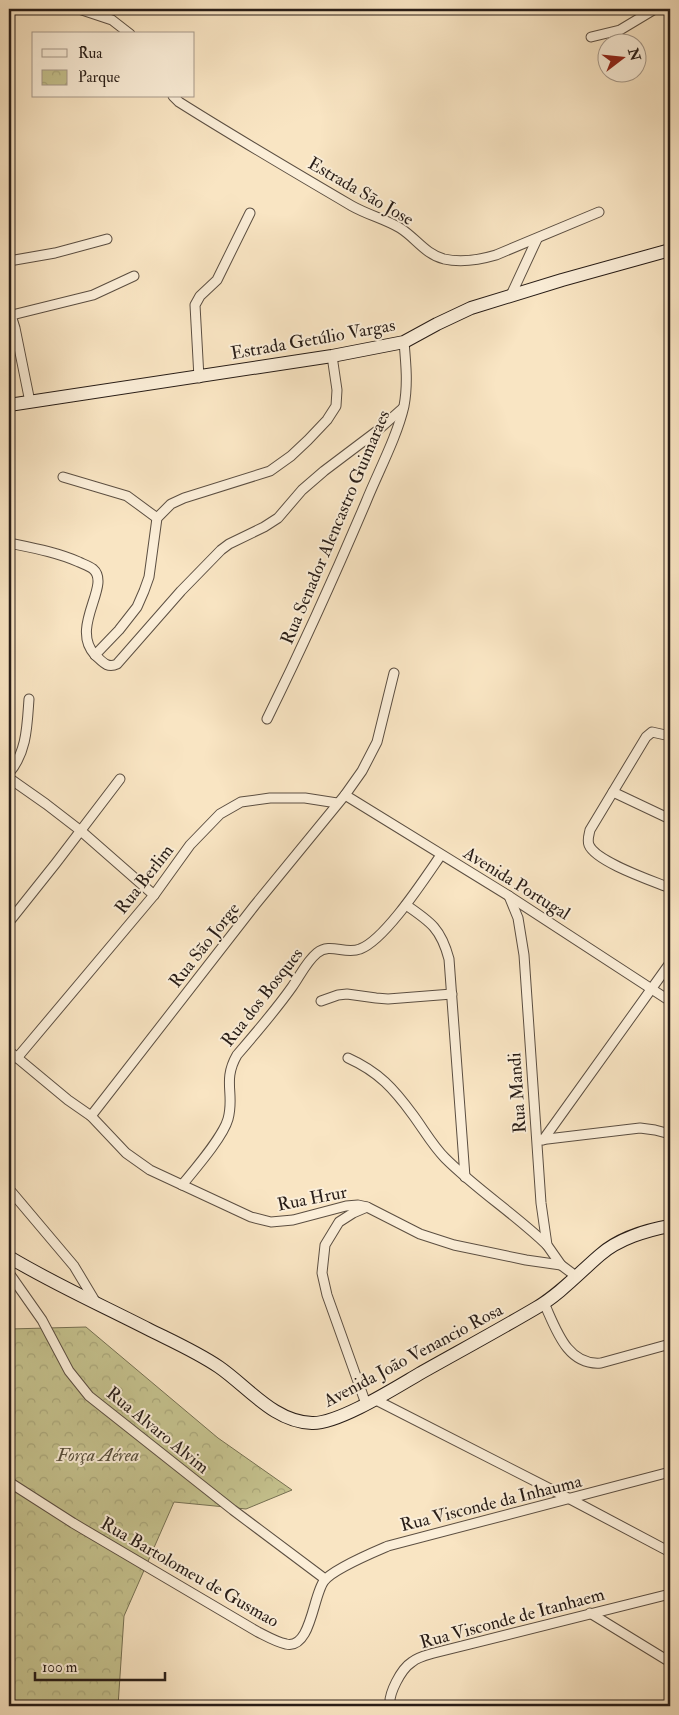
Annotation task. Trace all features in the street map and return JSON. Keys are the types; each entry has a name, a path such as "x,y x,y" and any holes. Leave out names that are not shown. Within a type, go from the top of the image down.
{"main road":[{"name":"Estrada Getúlio Vargas","path":"9,405 199,378 404,342 471,308 670,250"},
{"name":"Avenida João Venancio Rosa","path":"9,1257 66,1289 192,1350 219,1367 269,1407 297,1422 314,1424 330,1420 370,1402 544,1303 614,1245 643,1233 670,1226"}],"street":[{"path":"79,9 112,20 127,32"},
{"path":"591,37 620,30 655,9"},
{"name":"Estrada Sāo Jose","path":"176,98 186,107 363,212 402,229 433,255 444,259 479,260 496,255 599,212"},
{"path":"199,378 195,305 200,296 218,280 250,212"},
{"path":"9,262 55,253 107,239"},
{"path":"511,295 537,239"},
{"path":"30,402 10,312 93,294 134,276"},
{"name":"Rua Senador Alencastro Guimaraes","path":"267,719 332,583 392,440 403,408 407,376 404,342"},
{"path":"95,655 119,630 137,607 149,577 157,518 171,504 184,498 270,471 291,456 327,420 336,406 337,390 332,356"},
{"path":"9,543 44,549 93,569 98,580 86,623 85,637 88,648 110,667 117,664 181,591 221,550 278,518 302,490 403,408"},
{"path":"63,477 127,496 157,518"},
{"name":"Rua São Jorge","path":"91,1116 362,771 377,742 394,673"},
{"path":"9,773 21,755 28,726 29,699"},
{"path":"670,736 652,732 646,737 590,830 588,839 589,845 598,856 610,863 670,888"},
{"path":"9,778 81,831 154,895"},
{"path":"9,922 120,779"},
{"path":"613,792 670,819"},
{"name":"Avenida Portugal","path":"345,795 510,896 670,1001"},
{"name":"Rua Berlim","path":"18,1058 154,895 190,845 220,814 241,802 270,798 296,798 337,803"},
{"name":"Rua dos Bosques","path":"182,1186 225,1128 230,1108 228,1078 237,1054 292,987 315,955 329,948 348,951 360,950 378,937 406,905 441,855"},
{"name":"Rua Mandi","path":"510,896 518,918 524,955 540,1140 541,1203 547,1245 561,1265 577,1277"},
{"path":"406,905 426,918 439,933 449,960 466,1177"},
{"path":"540,1140 670,963"},
{"path":"321,1001 338,994 388,999 452,994"},
{"name":"Rua Hrur","path":"9,1051 68,1100 91,1116 126,1154 150,1170 251,1217 271,1222 292,1220 346,1206 358,1205 367,1207 420,1234 454,1245 526,1260 561,1265"},
{"path":"348,1058 366,1066 391,1088 444,1157 528,1226 547,1245"},
{"path":"540,1140 640,1128 670,1134"},
{"path":"9,1189 74,1266 95,1302"},
{"path":"367,1207 339,1222 325,1245 322,1273 327,1295 370,1402 570,1499 670,1552"},
{"name":"Rua Alvaro Alvim","path":"9,1273 42,1320 69,1371 89,1396 233,1510 325,1579"},
{"path":"544,1303 568,1350 577,1359 590,1364 670,1344"},
{"name":"Rua Visconde da Inhauma","path":"325,1579 353,1562 388,1546 670,1472"},
{"name":"Rua Bartolomeu de Gusmao","path":"9,1482 249,1627 284,1644 296,1644 302,1639 313,1613 318,1591 325,1579"},
{"name":"Rua Visconde de Itanhaem","path":"390,1706 389,1701 398,1679 411,1662 434,1652 670,1594"},
{"path":"590,1613 670,1662"}],"green space":[{"name":"Força Aérea","path":"86,1327 218,1438 292,1490 246,1509 174,1502 124,1616 118,1706 9,1706 9,1329"}]}
